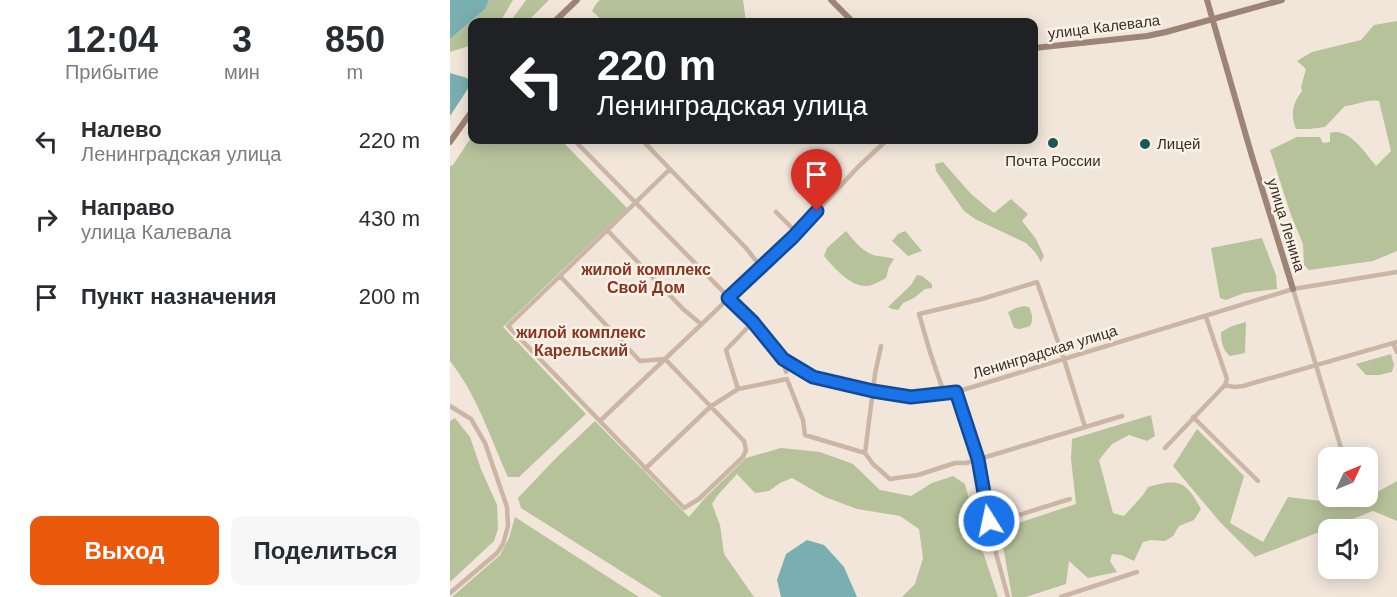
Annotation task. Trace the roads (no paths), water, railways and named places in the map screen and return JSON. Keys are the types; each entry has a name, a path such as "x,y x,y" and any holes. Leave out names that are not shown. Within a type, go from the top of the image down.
{"street":[{"path":"558,18 577,0"},
{"path":"831,0 849,18"},
{"name":"улица Ленина","path":"1207,0 1341,447"},
{"name":"улица Калевала","path":"1038,48 1166,33 1282,0"},
{"path":"450,141 468,116"},
{"name":"Ленинградская улица","path":"578,144 753,322 783,359 813,377 911,397 956,392 1293,289 1397,272"},
{"path":"646,144 757,260 761,267"},
{"path":"600,422 797,233 858,167 883,144"},
{"path":"560,276 640,361 665,360 744,441 746,450 743,457 699,499 684,508 508,326 670,169"},
{"path":"776,212 797,233"},
{"path":"607,230 683,309 701,324"},
{"path":"944,393 919,315 1037,282 1085,427"},
{"path":"1165,448 1225,385 1227,379 1206,317"},
{"path":"738,389 726,350 753,322"},
{"path":"1225,385 1243,386 1395,343 1397,352"},
{"path":"865,453 881,346"},
{"path":"783,359 786,372"},
{"path":"645,469 710,407 738,389 787,379 803,420 805,435 865,453 873,464 890,479 918,475 955,463 966,463 1122,416"},
{"path":"956,392 978,459 989,521 1008,597"},
{"path":"450,406 471,419 485,442 507,507 508,526 503,544 497,553 450,593"},
{"path":"1193,417 1258,481"},
{"path":"989,521 996,522 1070,499"},
{"path":"1061,597 1137,572"}],"water":[{"path":"450,0 489,0 485,9 474,18 468,18 468,24 450,39"},
{"path":"450,73 467,78 468,89 450,116"},
{"path":"807,540 824,545 844,567 857,597 781,597 777,580 786,554"}],"place":[{"name":"Почта России","path":"1053,143"},
{"name":"Лицей","path":"1145,144"}],"district":[{"name":"жилой комплекс Свой Дом","path":"646,278"},
{"name":"жилой комплекс Карельский","path":"581,341"}]}
